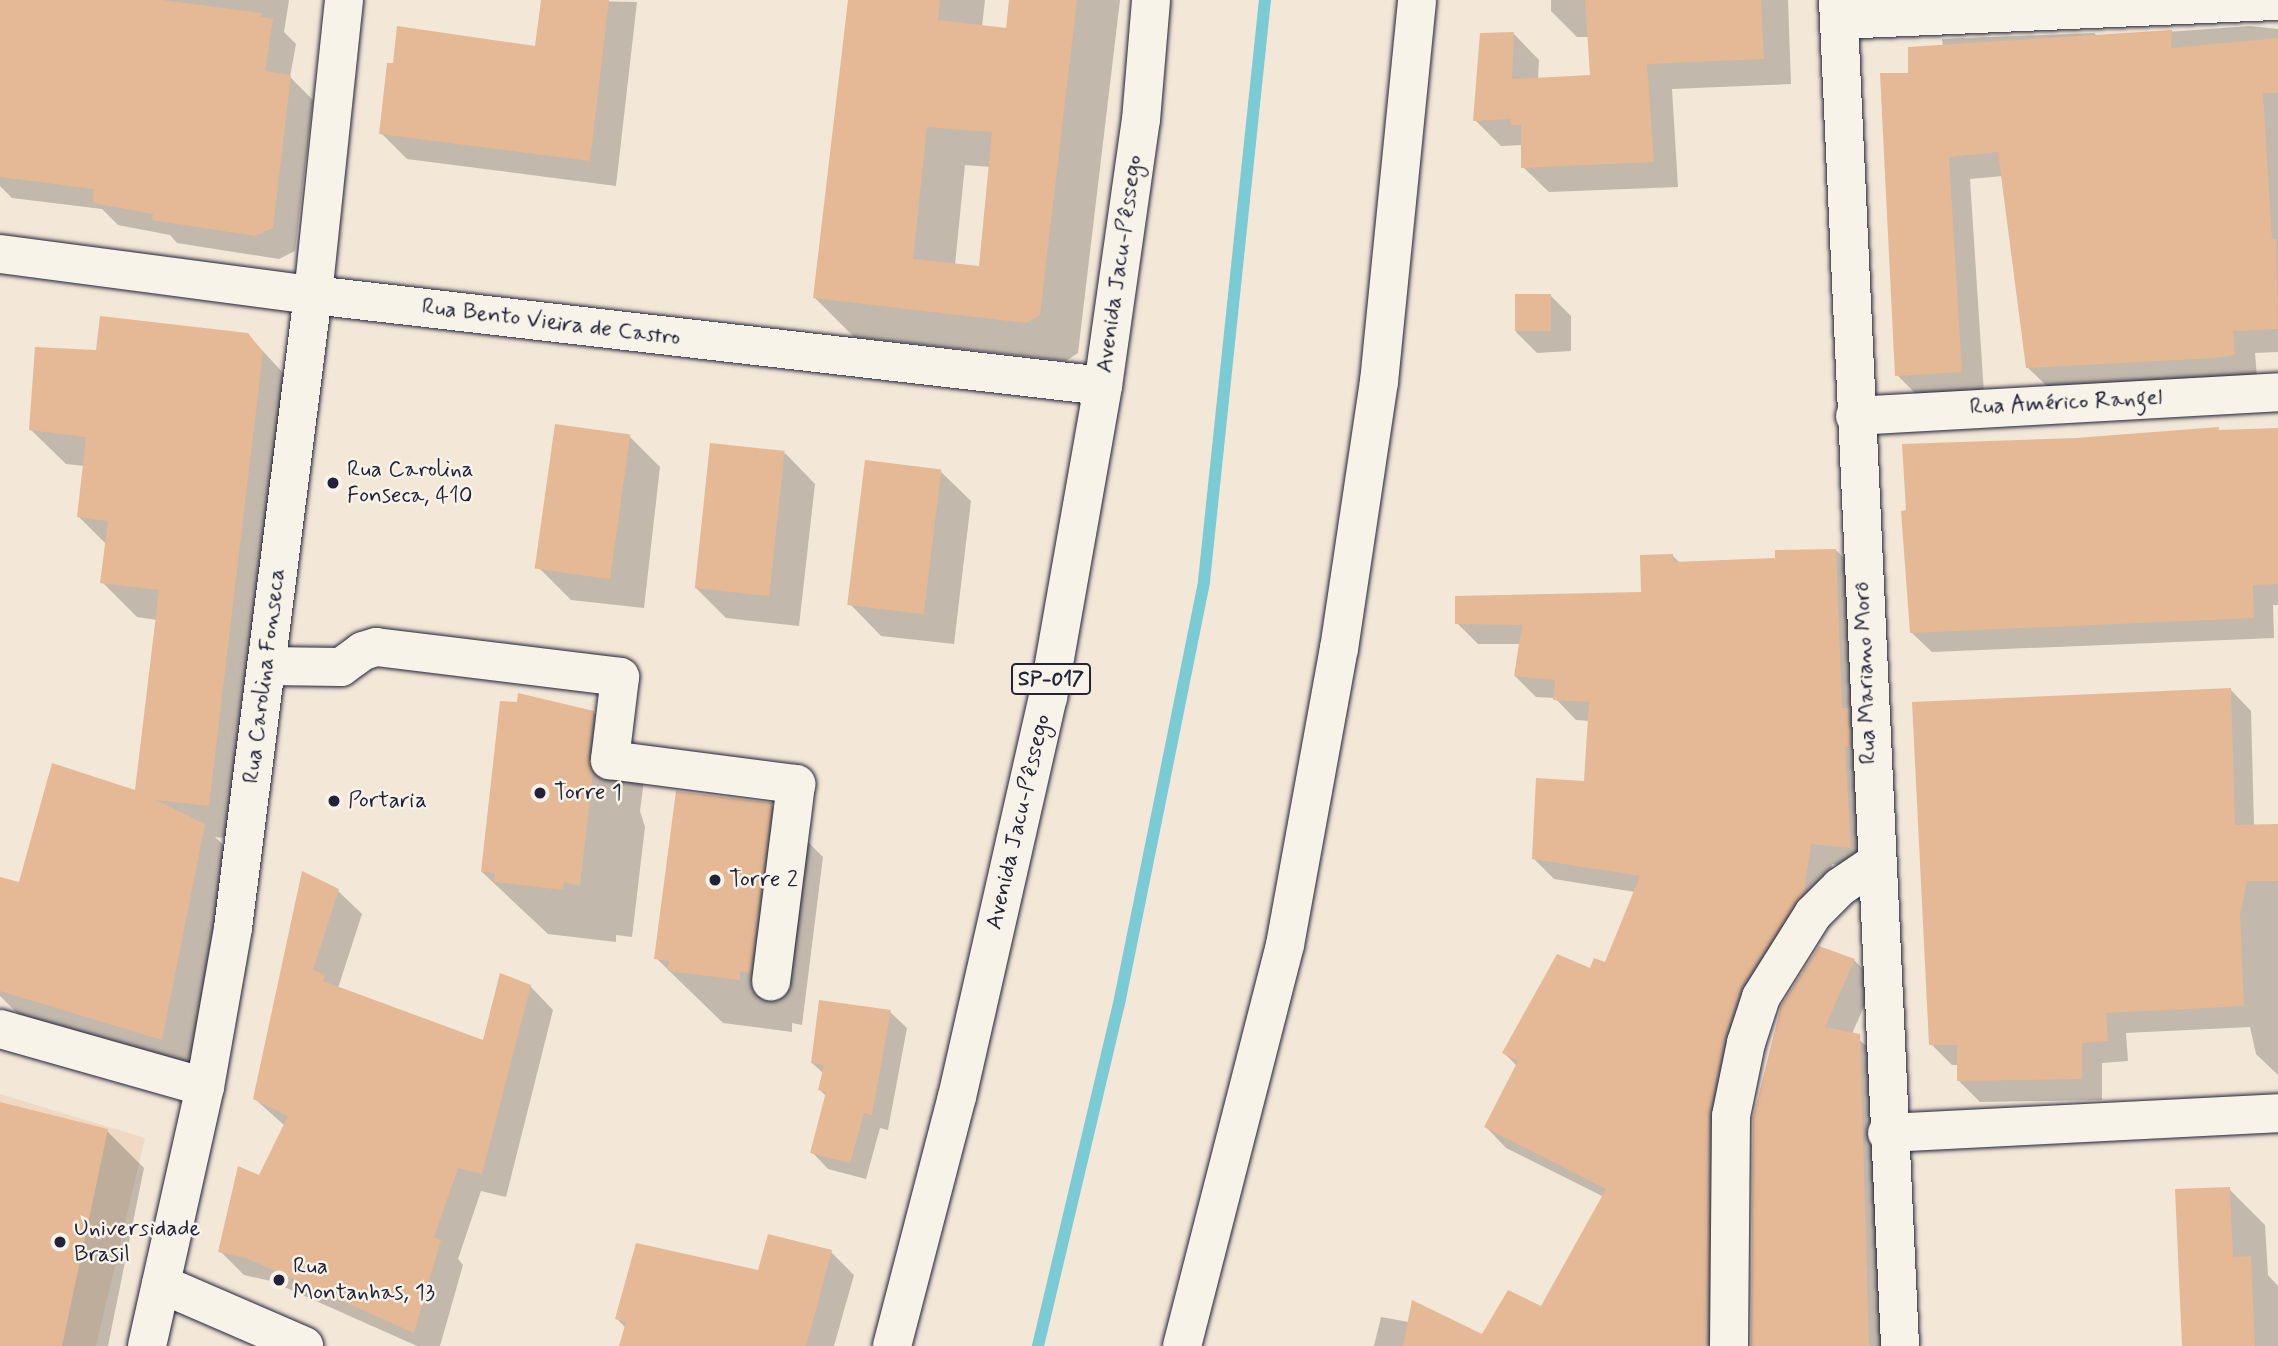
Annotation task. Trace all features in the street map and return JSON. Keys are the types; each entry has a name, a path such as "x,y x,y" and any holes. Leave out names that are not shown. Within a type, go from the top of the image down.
{"main road":[{"name":"Rua Carolina Fonseca","path":"147,1346 205,1087 233,928 313,295 344,0"},
{"name":"Avenida Jacu-Pêssego","path":"892,1346 957,1097 1048,698 1103,386 1141,120 1151,0"},
{"path":"1182,1346 1285,945 1339,649 1379,382 1417,0"},
{"path":"1838,10 2278,1"},
{"name":"Rua Mariano Morô","path":"1838,10 1874,864 1900,1346"},
{"name":"Rua Bento Vieira de Castro","path":"0,254 313,295 1103,386"},
{"name":"Rua Américo Rangel","path":"1855,416 2278,392"},
{"path":"266,666 341,667 363,651 376,648 620,677 610,760 796,784 771,981"},
{"path":"1730,1346 1731,1116 1745,1043 1767,986 1814,914 1840,887 1874,864"},
{"path":"0,1029 205,1087"},
{"path":"1887,1133 2278,1113"},
{"path":"161,1284 304,1346"}],"shaded area":[{"name":"Universidade Brasil","path":"0,1094 145,1138 96,1346 0,1346"}],"building":[{"path":"0,0 162,0 262,13 260,17 273,19 265,71 291,75 273,228 255,236 152,220 153,214 93,203 94,189 0,177"},
{"path":"541,0 609,0 590,161 379,134 387,63 393,63 397,26 535,46"},
{"path":"848,0 940,0 938,20 1006,28 1009,0 1077,0 1040,315 1026,323 813,298","holes":["927,127 992,132 979,266 913,259"]},
{"path":"1585,0 1761,0 1764,59 1647,64 1654,162 1521,168 1521,125 1511,125 1510,119 1473,121 1480,33 1514,32 1512,79 1590,75"},
{"path":"2172,30 2171,48 2278,38 2278,93 2263,93 2272,239 2276,239 2278,329 2233,331 2235,355 2026,368 1998,152 1949,157 1962,372 1895,376 1880,73 1908,73 1908,47"},
{"path":"1515,294 1551,294 1551,331 1515,331"},
{"path":"100,316 248,333 263,352 209,806 156,800 205,824 162,1040 0,991 0,877 19,882 52,763 135,790 159,590 100,583 108,521 77,517 86,437 29,430 35,347 96,350"},
{"path":"555,424 630,435 610,579 535,569"},
{"path":"2219,427 2219,430 2278,428 2278,584 2253,585 2254,618 1910,633 1901,511 1906,510 1902,444 2076,438"},
{"path":"710,443 785,451 769,596 695,588"},
{"path":"865,460 941,469 924,614 847,605"},
{"path":"1836,549 1842,708 1848,708 1850,747 1845,747 1851,848 1811,844 1804,892 1742,985 1725,1036 1709,1116 1707,1346 1403,1346 1412,1300 1482,1334 1508,1290 1541,1306 1606,1189 1484,1127 1518,1061 1502,1053 1557,954 1590,968 1594,958 1605,962 1640,876 1532,859 1536,778 1584,781 1589,702 1553,700 1555,680 1514,676 1522,625 1455,624 1455,596 1641,592 1640,555 1673,554 1673,562 1775,558 1775,550"},
{"path":"2231,688 2235,825 2278,824 2278,881 2247,881 2240,915 2244,1006 2106,1013 2108,1041 2082,1043 2082,1079 1957,1081 1957,1045 1929,1045 1912,702"},
{"name":"Torre 1","path":"518,693 594,711 588,757 593,773 580,885 564,883 563,890 494,882 495,873 481,872 500,701 517,702"},
{"name":"Torre 2","path":"676,791 772,803 750,973 740,971 740,980 668,971 669,961 654,959"},
{"path":"302,871 339,889 313,970 325,975 323,981 483,1040 500,973 531,985 482,1174 458,1168 434,1237 441,1240 414,1333 246,1258 218,1252 238,1166 259,1175 288,1116 253,1099"},
{"path":"1819,946 1855,959 1825,1027 1860,1034 1869,1346 1751,1346 1753,1118 1781,1006"},
{"path":"819,1000 891,1010 872,1115 864,1113 850,1163 810,1153 826,1092 818,1090 824,1065 811,1063"},
{"name":"Universidade Brasil","path":"0,1102 108,1129 62,1346 0,1346"},
{"path":"2230,1187 2233,1257 2251,1256 2255,1346 2182,1346 2175,1189"},
{"path":"768,1234 832,1250 806,1346 619,1346 626,1322 615,1319 636,1243 758,1270"}],"waterway":[{"path":"1038,1346 1120,999 1204,581 1265,0"}],"place":[{"name":"Rua Carolina Fonseca, 410","path":"333,483"},
{"name":"Torre 1","path":"540,793"},
{"name":"Portaria","path":"334,801"},
{"name":"Torre 2","path":"715,880"},
{"name":"Universidade Brasil","path":"60,1242"},
{"name":"Rua Montanhas, 13","path":"279,1280"}]}
